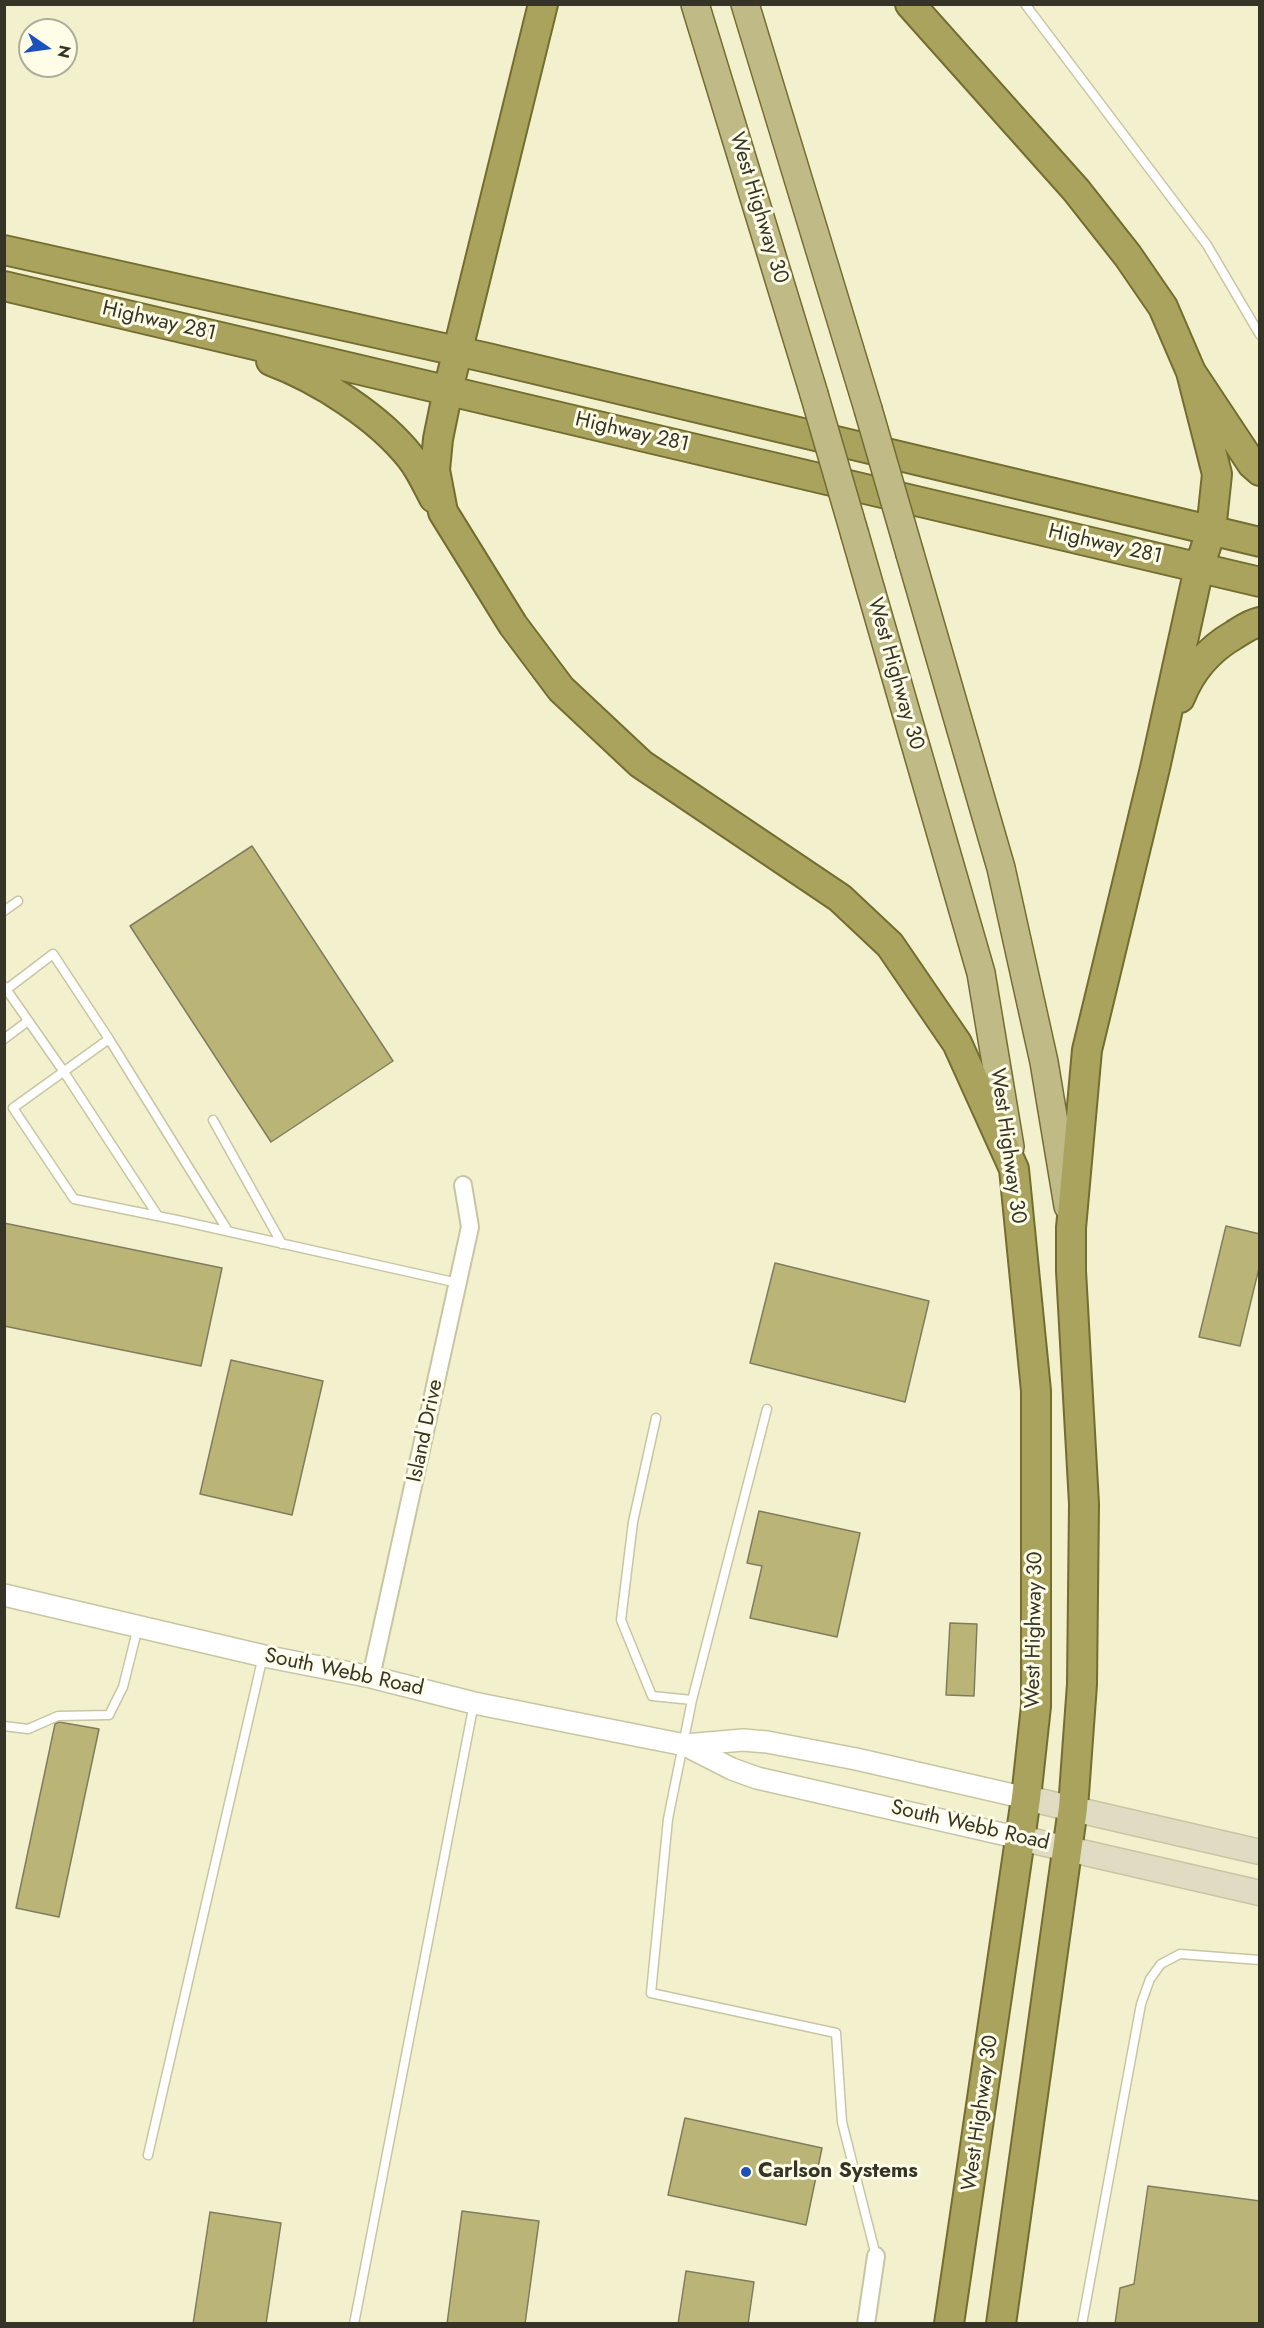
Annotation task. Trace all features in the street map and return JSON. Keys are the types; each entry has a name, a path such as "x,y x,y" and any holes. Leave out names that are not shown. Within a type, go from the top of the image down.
{"highway":[{"path":"443,512 435,470 438,439 543,4"},
{"path":"910,4 1076,190 1128,256 1163,307 1191,372 1217,474 1211,531 1199,568 1155,768 1087,1050 1071,1228 1071,1271 1084,1504 1082,1684 1073,1808 1001,2324"},
{"name":"Highway 281","path":"4,250 458,351 1260,542"},
{"name":"Highway 281","path":"4,286 1260,582"},
{"path":"185,329 278,364 312,380 347,402 380,427 411,458 513,626 561,689 641,765 840,898 890,945 957,1043 1014,1169"},
{"path":"1191,372 1251,464 1260,471"},
{"path":"1155,768 1185,687 1202,658 1221,643 1260,622"},
{"name":"West Highway 30","path":"949,2324 1026,1798 1036,1706 1036,1391 1014,1169"}],"main road":[{"name":"West Highway 30","path":"695,4 814,394 981,973 1014,1169"},
{"path":"745,4 868,409 1001,868 1044,1062 1071,1228"},
{"name":"South Webb Road","path":"1026,1798 1260,1852"},
{"name":"South Webb Road","path":"1020,1838 1260,1893"}],"street":[{"name":"Island Drive","path":"371,1677 470,1227 463,1185"},
{"name":"South Webb Road","path":"4,1595 264,1656 371,1677 474,1703 685,1745 732,1769 757,1778 1020,1838"},
{"name":"South Webb Road","path":"685,1745 743,1740 767,1742 856,1759 1026,1798"},
{"path":"866,2324 876,2256"}],"lane":[{"path":"1025,4 1207,245 1260,336"},
{"path":"4,911 18,901"},
{"path":"158,1216 6,987 53,954 109,1039 228,1231"},
{"path":"4,1039 28,1021"},
{"path":"109,1039 14,1108 74,1199 458,1283"},
{"path":"213,1120 282,1244"},
{"path":"767,1409 692,1700 685,1745 668,1819 651,1993 836,2034 842,2122 876,2256"},
{"path":"656,1418 633,1522 621,1620 652,1696 692,1700"},
{"path":"4,1726 28,1729 58,1716 109,1715 123,1687 138,1627"},
{"path":"148,2156 264,1656"},
{"path":"354,2324 474,1703"},
{"path":"1082,2324 1141,2004 1150,1979 1161,1964 1180,1954 1260,1960"}],"building":[{"path":"252,846 393,1061 271,1142 130,926"},
{"path":"4,1223 222,1268 201,1366 4,1326"},
{"path":"1226,1226 1260,1234 1260,1264 1240,1346 1199,1337"},
{"path":"775,1263 929,1301 905,1402 750,1363"},
{"path":"231,1360 323,1381 292,1515 200,1494"},
{"path":"759,1511 860,1533 837,1637 750,1618 762,1566 747,1563"},
{"path":"950,1623 977,1624 974,1696 946,1695"},
{"path":"59,1722 99,1729 59,1917 16,1908 55,1724"},
{"name":"Carlson Systems","path":"685,2118 822,2148 806,2225 668,2195"},
{"path":"1148,2186 1260,2201 1260,2324 1115,2324 1120,2288 1134,2284"},
{"path":"462,2211 539,2221 525,2324 447,2324"},
{"path":"210,2212 281,2223 266,2324 193,2324"},
{"path":"686,2271 754,2282 748,2324 678,2324"}],"place":[{"name":"Carlson Systems","path":"746,2172"}]}
